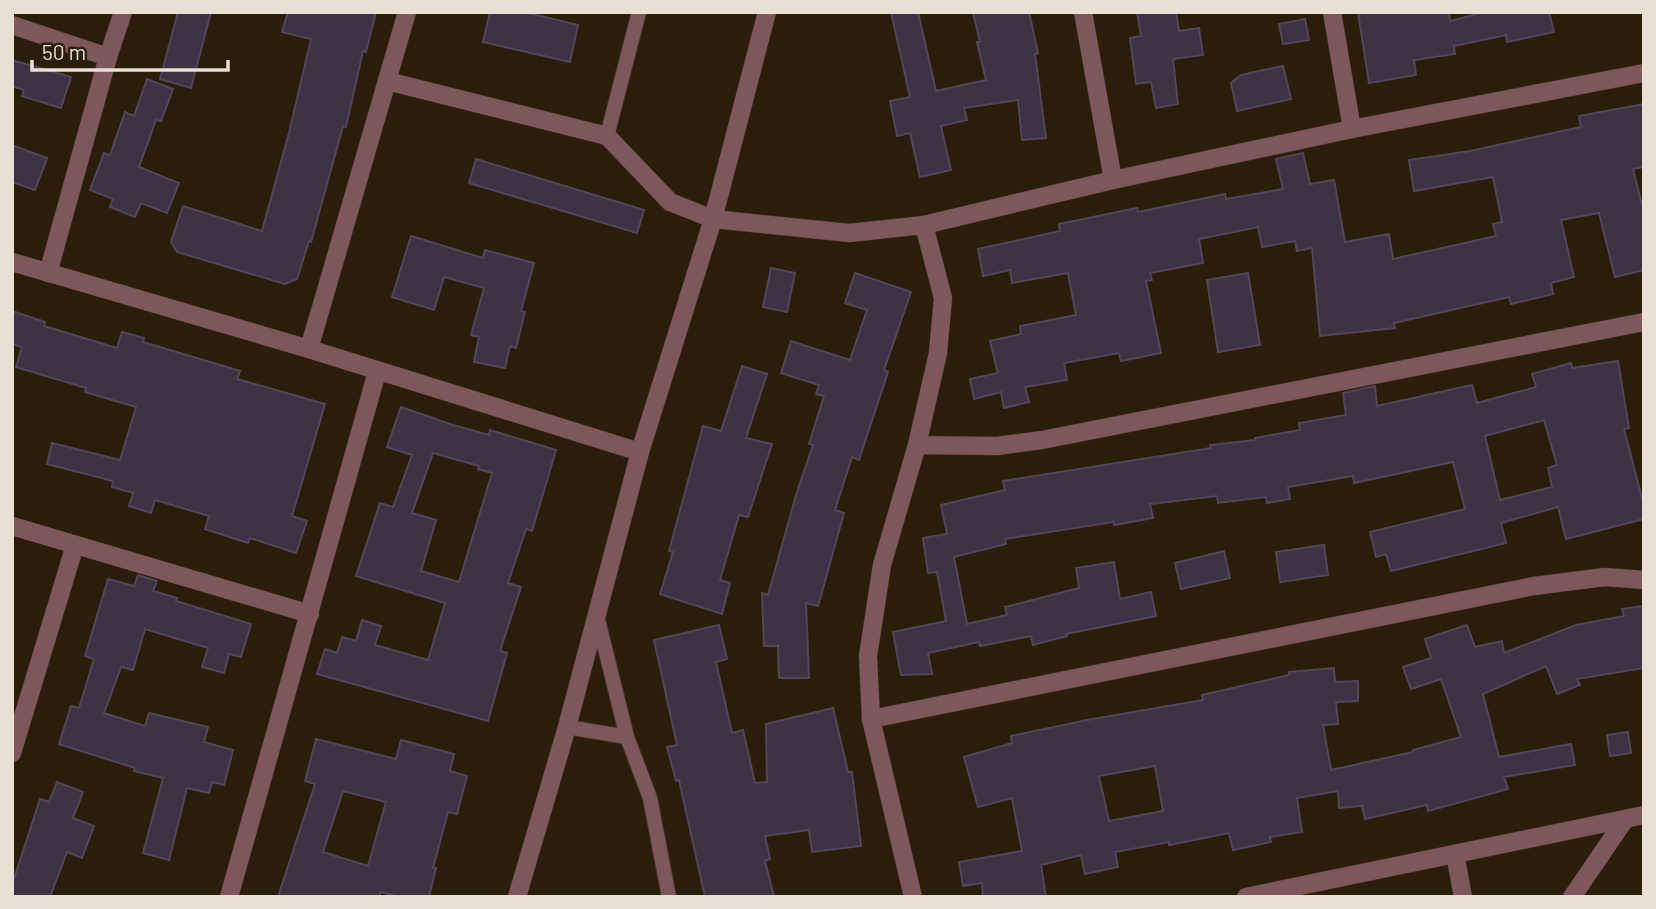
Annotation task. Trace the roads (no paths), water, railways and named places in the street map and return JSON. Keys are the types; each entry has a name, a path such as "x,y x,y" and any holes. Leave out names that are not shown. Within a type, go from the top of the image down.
{"street":[{"path":"48,272 123,12"},
{"path":"309,349 408,12"},
{"path":"517,897 567,727 640,452 713,219 767,12"},
{"path":"1083,12 1113,180"},
{"path":"1332,12 1352,129"},
{"path":"12,25 108,57"},
{"path":"387,81 607,136 670,202 713,219 849,233 924,225 1113,180 1352,129 1644,73"},
{"path":"913,897 871,719 868,656 883,565 939,354 943,298 924,225"},
{"path":"12,262 309,349 640,452"},
{"path":"917,444 997,446 1042,440 1644,322"},
{"path":"229,897 377,372"},
{"path":"12,526 310,614"},
{"path":"12,753 75,545"},
{"path":"871,719 1534,586 1605,577 1644,580"},
{"path":"1246,897 1644,815"},
{"path":"1572,897 1624,821"},
{"path":"1455,854 1463,897"}],"lane":[{"path":"607,136 639,12"},
{"path":"597,615 627,737 650,798 669,897"},
{"path":"567,727 627,737"}]}
